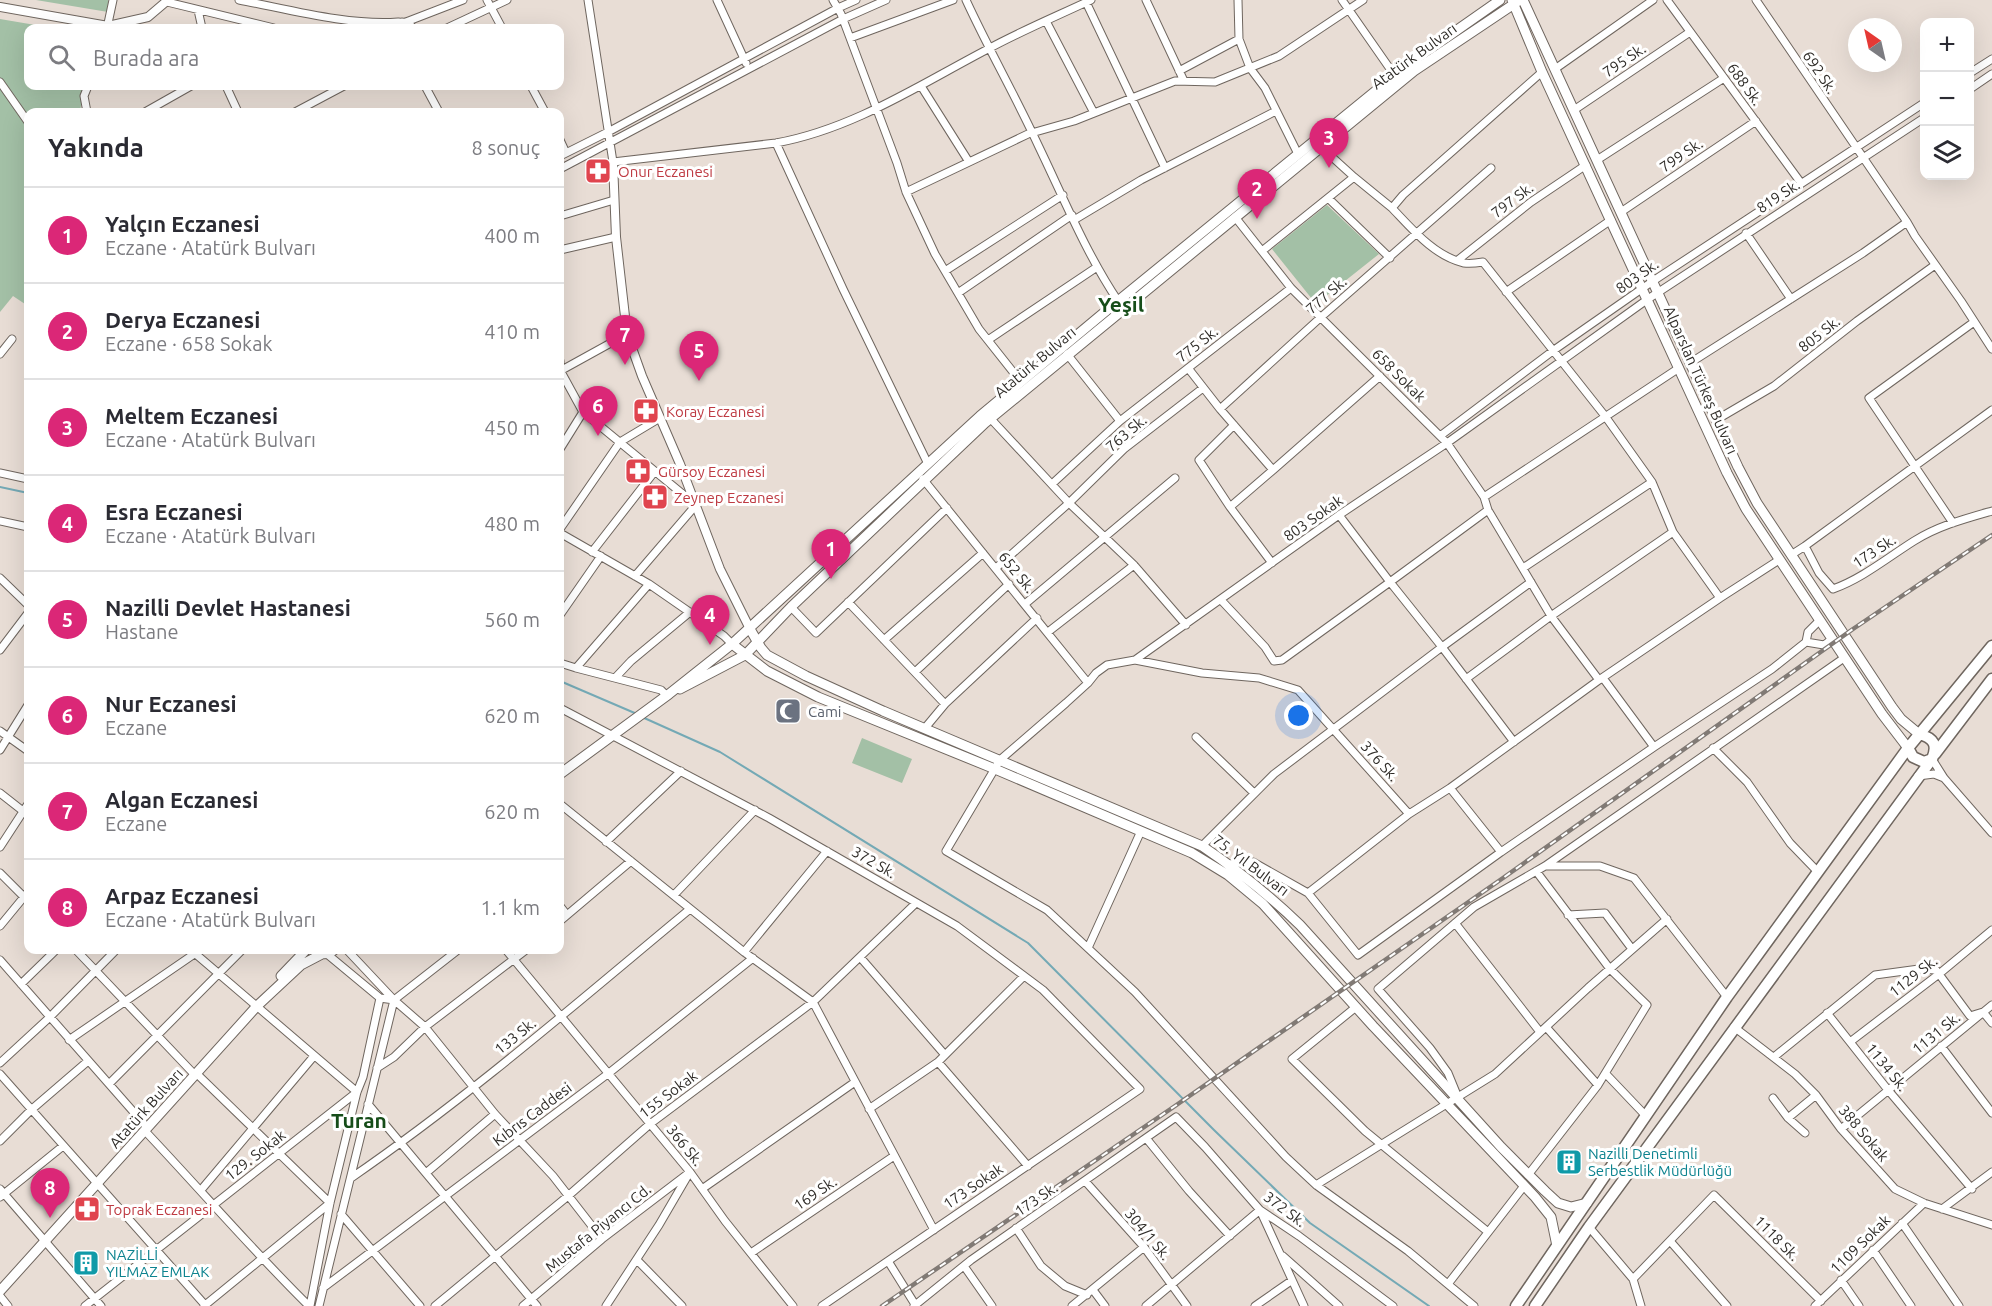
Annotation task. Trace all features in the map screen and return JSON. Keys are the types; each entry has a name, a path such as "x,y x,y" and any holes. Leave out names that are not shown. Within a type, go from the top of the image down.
{"highway":[{"path":"1516,1306 1727,997 1908,748 1992,646"},
{"path":"1535,1306 1589,1227 1734,1027 1992,679"},
{"path":"1908,748 1917,760 1924,762 1932,759 1935,751 1933,741 1919,734"}],"main road":[{"name":"Atatürk Bulvarı","path":"667,696 750,629 928,464 1021,382 1298,154 1500,0"},
{"name":"Atatürk Bulvarı","path":"667,696 745,655 923,479 990,418 1321,147 1395,76 1517,1"},
{"name":"Alparslan Türkeş Bulvarı","path":"1517,1 1555,69 1756,503 1892,707 1901,719 1919,734"},
{"name":"Alparslan Türkeş Bulvarı","path":"1517,1 1542,72 1741,500 1882,714 1908,748"},
{"name":"75. Yıl Bulvarı","path":"750,629 767,655 806,676 925,728 997,764 1192,853 1228,875 1263,904 1524,1186 1551,1217 1557,1246"},
{"name":"75. Yıl Bulvarı","path":"732,644 767,671 818,697 997,764 1202,846 1271,896 1528,1175 1558,1203 1571,1207 1587,1203"},
{"path":"564,771 667,696"},
{"name":"Atatürk Bulvarı","path":"0,1291 44,1239 302,954"},
{"name":"Atatürk Bulvarı","path":"256,1005 301,965 321,954"},
{"name":"Atatürk Bulvarı","path":"0,1283 44,1239"}],"street":[{"path":"108,24 113,0"},
{"path":"239,0 268,3 377,24 402,22 406,24"},
{"path":"398,24 463,0"},
{"path":"454,24 489,4 507,0"},
{"path":"588,0 610,143 616,237 627,334 720,569 750,629"},
{"path":"717,0 748,68"},
{"path":"834,0 906,192 945,271 979,329 1021,382"},
{"path":"564,154 856,0"},
{"path":"564,167 748,68 843,19 886,0"},
{"path":"850,38 953,0"},
{"path":"966,0 988,49 1033,133 1097,267 1118,301"},
{"path":"1146,0 1184,81"},
{"path":"1238,0 1239,39 1250,68 1265,88 1298,154"},
{"path":"1342,0 1395,76"},
{"path":"906,192 1033,133 1094,113 1175,81 1215,82 1279,56 1363,0"},
{"path":"1555,69 1653,0"},
{"name":"688 Sk.","path":"1667,0 1801,183"},
{"name":"692 Sk.","path":"1756,0 1863,158"},
{"path":"122,24 148,17 167,1 257,24"},
{"path":"612,162 802,138 877,110 988,49 1088,1 1131,99 1165,168"},
{"path":"489,4 500,24"},
{"path":"0,7 87,24"},
{"path":"198,10 201,24"},
{"path":"1046,21 1094,113"},
{"name":"795 Sk.","path":"1574,110 1690,32"},
{"path":"1179,70 1239,39"},
{"path":"1971,72 1992,58"},
{"path":"1392,208 1403,195 1542,72"},
{"path":"1974,86 1992,74"},
{"path":"1597,160 1724,78"},
{"path":"0,82 24,116"},
{"path":"921,86 969,162"},
{"path":"86,90 84,96 86,108"},
{"path":"152,108 184,90"},
{"path":"228,90 236,108"},
{"path":"311,108 338,90"},
{"path":"427,90 437,108"},
{"path":"533,90 543,108"},
{"path":"1856,148 1920,106"},
{"path":"958,293 1073,218 1276,111"},
{"name":"799 Sk.","path":"1621,212 1756,121"},
{"name":"819 Sk.","path":"1648,299 1920,121"},
{"path":"776,143 843,289 928,464"},
{"path":"1321,147 1392,208 1434,248 1466,263 1483,262 1562,360 1652,482 1672,532 1720,598"},
{"name":"803 Sk.","path":"1440,436 1554,350 1653,280 1856,148"},
{"path":"1863,158 1992,349"},
{"name":"797 Sk.","path":"1458,260 1531,202 1586,165"},
{"name":"777 Sk.","path":"1220,409 1491,168"},
{"path":"1262,251 1354,177"},
{"path":"945,271 1063,195"},
{"path":"1328,198 1390,258"},
{"path":"564,215 614,200"},
{"name":"658 Sokak","path":"1235,217 1291,288 1447,443 1484,496 1488,510 1551,616 1654,747"},
{"path":"1506,292 1611,220"},
{"path":"1690,363 1863,253 1907,222"},
{"path":"1746,233 1791,299"},
{"path":"564,249 616,237"},
{"name":"805 Sk.","path":"1716,420 1774,386 1857,321 1935,265"},
{"path":"988,340 1097,267"},
{"name":"775 Sk.","path":"1052,484 1120,421 1291,288"},
{"name":"803 Sokak","path":"1088,948 1047,910 946,851 997,764 1107,665 1136,660 1339,515 1447,443 1648,299"},
{"path":"1953,523 1869,398 1974,322"},
{"path":"564,369 627,334"},
{"path":"0,354 12,339"},
{"path":"1067,354 1120,421"},
{"path":"1484,496 1679,368"},
{"path":"1188,369 1273,470"},
{"path":"1230,507 1380,376"},
{"path":"564,378 583,412 696,505"},
{"name":"763 Sk.","path":"996,568 1124,449 1203,388"},
{"path":"1791,555 1992,410"},
{"path":"564,443 583,412"},
{"path":"564,525 620,442 660,418"},
{"path":"990,418 1069,502 1134,565 1186,625"},
{"path":"1234,425 1199,460 1230,507 1272,563"},
{"path":"592,552 655,471"},
{"path":"0,473 24,478"},
{"path":"1025,604 1175,478"},
{"name":"652 Sk.","path":"923,479 1088,683"},
{"path":"1523,568 1652,482"},
{"path":"635,576 696,505"},
{"path":"791,607 816,633 947,508"},
{"path":"1221,600 1265,646 1274,661 1282,660 1488,510"},
{"name":"173 Sk.","path":"1805,546 1819,573 1833,589 1851,582 1941,526 1992,511"},
{"path":"1339,515 1514,741"},
{"path":"1,524 24,527"},
{"path":"1466,679 1551,616 1672,532"},
{"path":"564,534 649,584 732,644"},
{"path":"884,640 983,553"},
{"path":"564,609 601,556"},
{"path":"1308,893 1409,814 1450,788 1601,679 1779,560"},
{"path":"1048,632 1134,565"},
{"path":"0,578 24,601"},
{"path":"1202,846 1274,774 1532,582"},
{"path":"576,668 649,584"},
{"path":"915,672 1009,584"},
{"path":"848,602 945,704"},
{"path":"615,678 631,661 690,612"},
{"path":"0,651 24,618"},
{"path":"925,728 945,704 1037,618"},
{"path":"1229,864 1253,862 1308,893 1358,955 1501,852 1772,669 1806,642 1808,632 1820,620"},
{"path":"1806,642 1824,645 1832,639"},
{"path":"1457,1098 1448,1073 1430,1048 1378,988 1474,907 1545,866 1844,657"},
{"name":"376 Sk.","path":"1136,660 1202,674 1259,678 1298,690 1409,814"},
{"path":"564,664 661,690 667,696"},
{"name":"372 Sk.","path":"564,710 755,810 957,926 1043,990 1140,1089"},
{"path":"0,750 24,711"},
{"path":"0,731 24,749"},
{"path":"1196,737 1254,793"},
{"path":"1713,748 1747,782 1790,843 1818,872"},
{"path":"1932,759 1944,778 1992,833"},
{"path":"606,842 681,771"},
{"path":"1918,776 1934,774 1944,778"},
{"path":"1450,788 1501,852"},
{"path":"0,793 24,811"},
{"path":"564,807 744,952 813,1002 934,1230"},
{"path":"674,895 755,810"},
{"path":"0,847 24,816"},
{"path":"1141,831 1088,948 1135,992 1286,1157 1316,1185 1408,1251 1474,1306"},
{"path":"744,952 827,851"},
{"path":"564,918 631,861"},
{"path":"1545,866 1600,866 1634,878 1727,997"},
{"path":"1528,1175 1606,1074 1647,1005 1610,969 1536,871"},
{"path":"0,873 24,894"},
{"path":"0,926 24,900"},
{"name":"155 Sokak","path":"435,1306 568,1196 650,1124 813,1002 916,903"},
{"name":"133 Sk.","path":"351,1178 401,1143 473,1087 690,909"},
{"path":"564,911 567,915"},
{"path":"1568,915 1605,913 1632,949"},
{"path":"1316,1185 1495,1074 1667,920"},
{"path":"1455,923 1540,1032"},
{"name":"1129 Sk.","path":"1850,1042 1992,930"},
{"path":"21,984 52,954"},
{"path":"80,954 195,1074 330,1203"},
{"path":"0,1063 50,1017 112,954"},
{"path":"69,1040 191,954"},
{"path":"198,954 357,1092"},
{"path":"109,1084 238,954"},
{"path":"327,954 381,998 394,1000"},
{"path":"351,954 394,1000 425,1027 495,1114 553,1176 602,1239"},
{"path":"310,1306 320,1304 394,1000 453,954"},
{"name":"366 Sk.","path":"510,954 690,1172 793,1306"},
{"path":"377,1068 394,1057 425,1027 521,954"},
{"path":"860,957 945,1055"},
{"name":"Kıbrıs Caddesi","path":"323,1288 609,1073 753,958"},
{"path":"0,960 261,1259 310,1306"},
{"path":"1774,1058 1875,975 1919,969 1936,970 1970,1016 1983,1012 1992,1023"},
{"path":"869,1109 938,1062 1024,976"},
{"path":"310,1306 330,1203 381,998"},
{"name":"1131 Sk.","path":"1841,1129 1992,1005"},
{"path":"1356,1007 1292,1059 1365,1131 1488,1232"},
{"name":"1134 Sk.","path":"1827,1013 1888,1090 1972,1189"},
{"path":"1546,1027 1598,1085"},
{"name":"388 Sokak","path":"1734,1027 1795,1074 1816,1095 1841,1129 1895,1189 1924,1203 1992,1225"},
{"path":"1941,1046 1992,1113"},
{"path":"201,1190 314,1056"},
{"path":"0,1141 88,1061"},
{"path":"938,1062 1028,1166"},
{"path":"0,1074 205,1306 330,1203"},
{"path":"1606,1074 1646,1116"},
{"path":"702,1189 855,1082"},
{"name":"173 Sokak","path":"822,1306 1140,1089"},
{"name":"129. Sokak","path":"85,1306 357,1092"},
{"path":"1788,1118 1816,1095"},
{"path":"1773,1098 1788,1118 1805,1134"},
{"path":"368,1104 537,1306"},
{"path":"426,1173 495,1114"},
{"name":"173 Sk.","path":"915,1306 1016,1228 1176,1117"},
{"name":"372 Sk.","path":"1176,1117 1260,1210 1393,1306"},
{"path":"1146,1138 1189,1191 1230,1236"},
{"path":"63,1146 1,1193 101,1306"},
{"name":"169 Sk.","path":"751,1253 894,1156"},
{"path":"606,1306 659,1225 690,1172"},
{"name":"Mustafa Piyancı Cd.","path":"523,1306 602,1239 690,1172"},
{"path":"1942,1209 1992,1172"},
{"name":"304/1 Sk.","path":"1084,1182 1144,1247 1187,1306"},
{"path":"1448,1284 1524,1186"},
{"name":"1118 Sk.","path":"1670,1240 1714,1195 1818,1304"},
{"name":"1109 Sokak","path":"1818,1304 1924,1203"},
{"path":"1146,1306 1260,1210 1304,1306"},
{"path":"341,1214 420,1306"},
{"path":"1902,1223 1959,1306"},
{"path":"1589,1227 1633,1279 1641,1306"},
{"path":"1016,1228 1041,1266 1065,1286 1087,1295"},
{"path":"1633,1279 1670,1240 1727,1306"},
{"path":"1073,1306 1144,1247"},
{"path":"1873,1250 1911,1306"},
{"path":"1281,1255 1339,1306"},
{"path":"636,1260 682,1306"},
{"path":"888,1261 915,1306"},
{"path":"964,1266 992,1306"},
{"path":"1841,1280 1859,1306"},
{"path":"1255,1306 1291,1281"},
{"path":"1093,1290 1105,1306"},
{"path":"0,1296 8,1306"}],"green space":[{"path":"36,0 108,0 108,12"},
{"path":"0,19 29,24 24,24 24,90 83,90 81,108 24,108 24,303 13,296 0,312"},
{"path":"1327,205 1379,254 1316,304 1272,249"},
{"path":"862,738 912,759 902,783 852,763"}],"waterway":[{"path":"0,487 24,492"},
{"path":"564,683 637,714"},
{"path":"642,717 720,752 1028,943 1310,1223 1429,1306"}],"railway":[{"path":"882,1306 1175,1106 1503,878 1853,629 1992,535"}],"place":[{"name":"Meltem Eczanesi","path":"1329,168"},
{"name":"Onur Eczanesi","path":"598,171"},
{"name":"Derya Eczanesi","path":"1257,219"},
{"name":"Algan Eczanesi","path":"625,365"},
{"name":"Nazilli Devlet Hastanesi","path":"699,381"},
{"name":"Koray Eczanesi","path":"646,411"},
{"name":"Nur Eczanesi","path":"598,436"},
{"name":"Gürsoy Eczanesi","path":"638,471"},
{"name":"Zeynep Eczanesi","path":"655,497"},
{"name":"Yalçın Eczanesi","path":"831,579"},
{"name":"Esra Eczanesi","path":"710,645"},
{"name":"Cami","path":"788,711"},
{"name":"Nazilli Denetimli Serbestlik Müdürlüğü","path":"1569,1162"},
{"name":"Toprak Eczanesi","path":"87,1209"},
{"name":"Arpaz Eczanesi","path":"50,1218"},
{"name":"NAZİLLİ YILMAZ EMLAK","path":"86,1263"}],"district":[{"name":"Yeşil","path":"1121,304"},
{"name":"Turan","path":"359,1120"}]}
